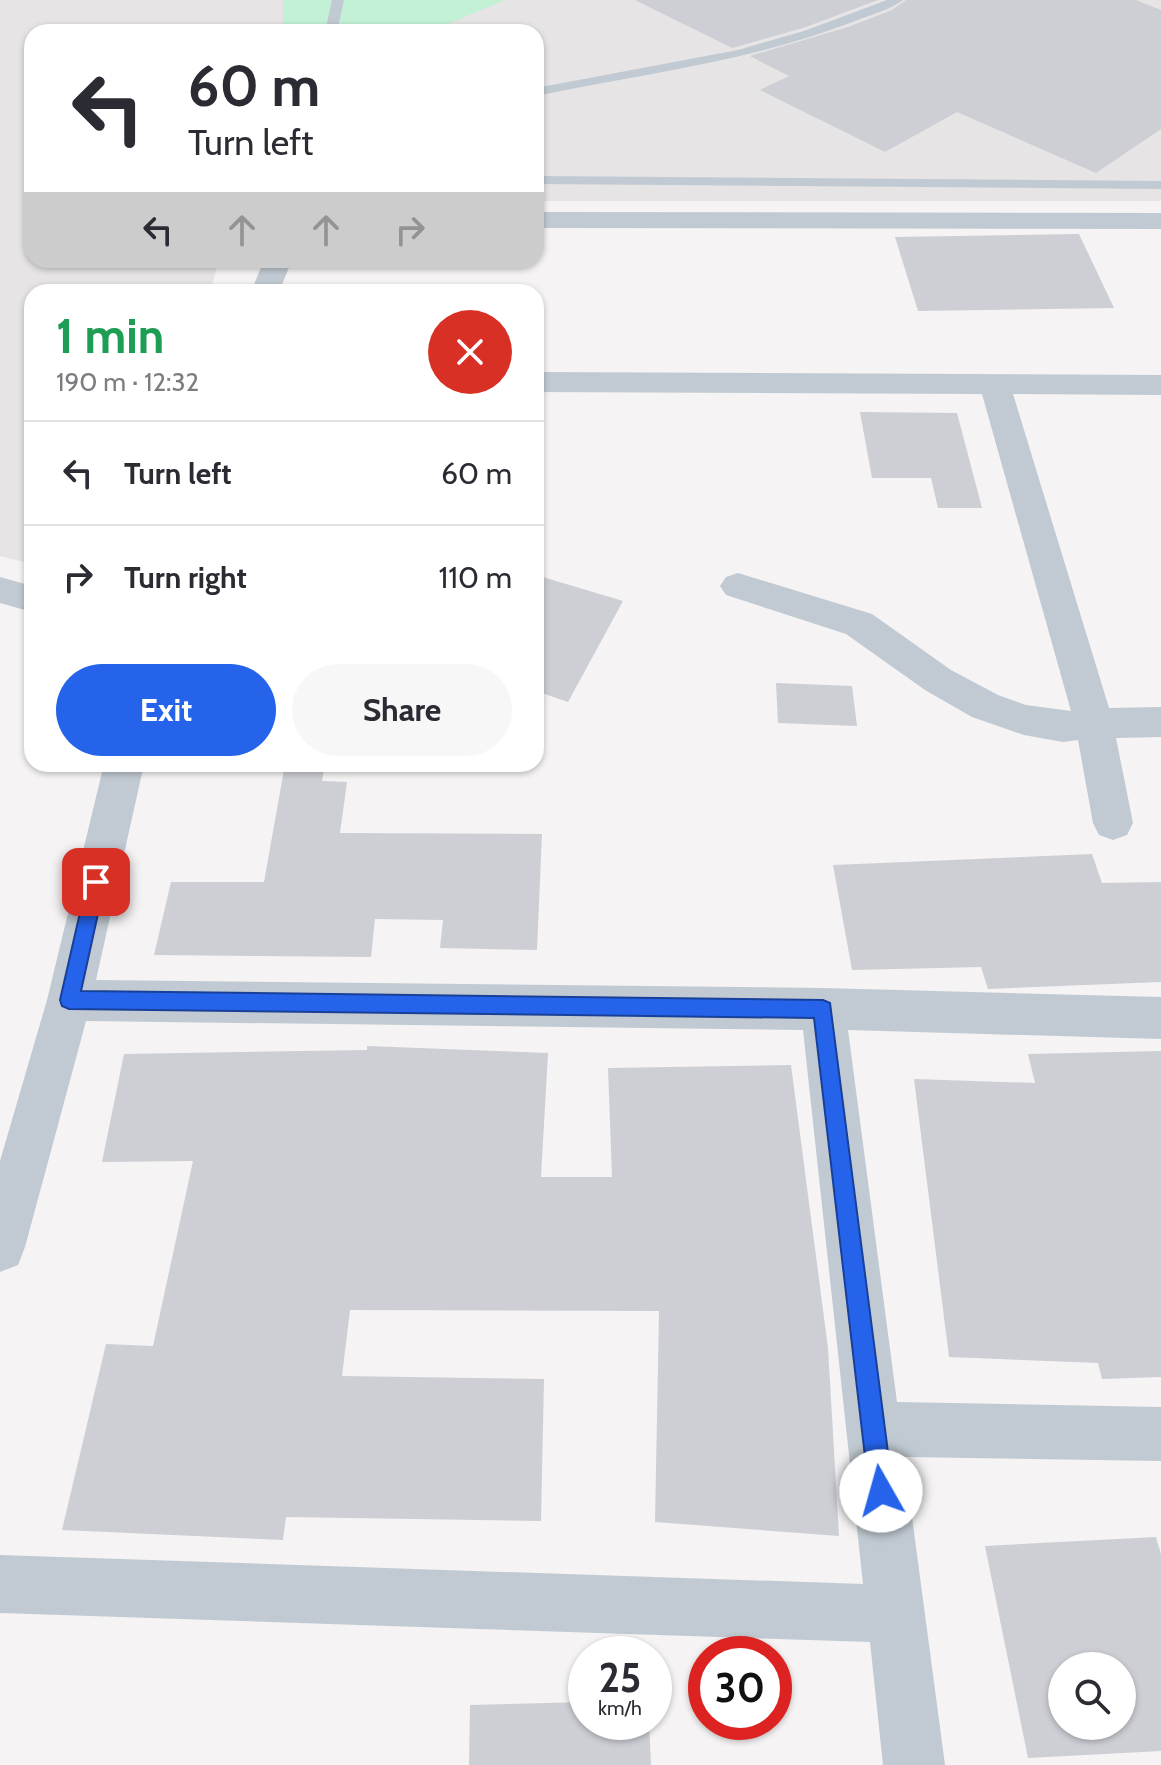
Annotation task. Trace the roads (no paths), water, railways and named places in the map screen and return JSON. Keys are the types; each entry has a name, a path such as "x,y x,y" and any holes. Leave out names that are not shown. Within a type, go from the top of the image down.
{"street":[{"path":"544,220 1161,221"},
{"path":"544,382 1161,385"},
{"path":"995,384 1094,723 1113,823"},
{"path":"738,586 859,624 938,680 985,706 1024,720 1063,727 1094,723 1161,722"},
{"path":"0,590 24,597"},
{"path":"0,1247 69,1000 122,772"},
{"path":"69,1000 823,1009 1161,1018"},
{"path":"823,1009 914,1765"},
{"path":"873,1429 1161,1434"},
{"path":"0,1584 896,1614"}],"lane":[{"path":"333,24 338,0"},
{"path":"544,91 719,59 832,27 897,0"},
{"path":"544,180 1161,185"}]}
